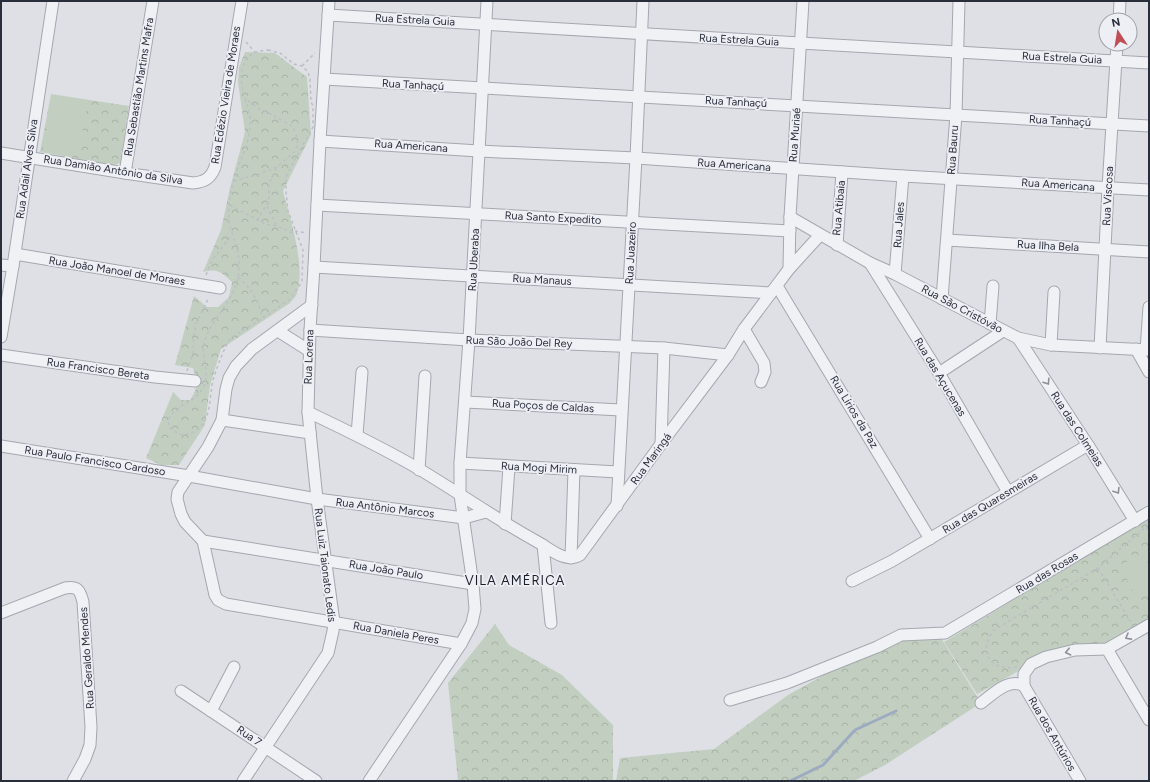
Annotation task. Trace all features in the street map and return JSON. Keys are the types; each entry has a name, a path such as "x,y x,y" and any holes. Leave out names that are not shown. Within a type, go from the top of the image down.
{"street":[{"name":"Rua Adail Alves Silva","path":"1,337 53,1"},
{"name":"Rua Sebastião Martins Mafra","path":"125,173 153,1"},
{"name":"Rua Edézio Vieira de Moraes","path":"201,182 209,179 213,174 215,167 242,1"},
{"name":"Rua Lorena","path":"308,412 308,350 312,306 316,205 329,1"},
{"name":"Rua Uberaba","path":"461,644 472,624 475,609 473,584 460,495 460,463 473,276 488,1"},
{"name":"Rua Juazeiro","path":"617,506 643,1"},
{"name":"Rua Muriaé","path":"789,269 790,218 803,1"},
{"name":"Rua Bauru","path":"942,299 956,115 960,1"},
{"path":"1119,12 1120,1"},
{"name":"Rua Estrela Guia","path":"328,15 1149,63"},
{"name":"Rua Viscosa","path":"1100,348 1104,249 1117,52"},
{"name":"Rua Tanhaçú","path":"324,79 1149,126"},
{"name":"Rua Americana","path":"320,141 479,151 636,158 903,176 1149,190"},
{"name":"Rua Damião Antônio da Silva","path":"1,153 193,183 201,182"},
{"name":"Rua Atibaia","path":"837,245 842,172"},
{"name":"Rua Jales","path":"895,274 903,176"},
{"name":"Rua Santo Expedito","path":"316,205 790,231"},
{"name":"Rua São Cristóvão","path":"790,218 870,263 895,274 1018,338 1051,345 1144,350"},
{"path":"728,355 744,329 789,269 820,235"},
{"name":"Rua Ilha Bela","path":"947,240 1149,252"},
{"name":"Rua João Manoel de Moraes","path":"15,254 212,286"},
{"name":"Rua das Açucenas","path":"870,263 939,373 1008,492"},
{"path":"1,265 13,266"},
{"name":"Rua Manaus","path":"314,267 629,285 774,289"},
{"path":"990,324 993,286"},
{"name":"Rua Lírios da Paz","path":"774,289 930,539"},
{"path":"1034,362 1042,350 1051,345 1054,292"},
{"path":"203,541 181,514 178,506 178,492 208,447 222,420 223,403 229,378 244,357 252,349 312,306"},
{"path":"1149,306 1144,350 1149,372"},
{"path":"744,329 764,363 766,372 761,382"},
{"name":"Rua São João Del Rey","path":"310,330 469,340 664,348 728,355"},
{"path":"278,331 308,350"},
{"path":"939,373 1003,331"},
{"name":"Rua das Colmeias","path":"1018,338 1088,445 1135,521"},
{"path":"661,444 664,348"},
{"name":"Rua Francisco Bereta","path":"1,355 195,381"},
{"name":"Rua Maringá","path":"571,558 580,556 728,355"},
{"path":"357,435 362,372"},
{"path":"420,470 425,376"},
{"name":"Rua Poços de Caldas","path":"465,402 621,410"},
{"path":"308,412 357,435 420,470 504,524 564,557 571,558 574,470"},
{"name":"Rua Luiz Taionato Ledis","path":"243,781 328,653 333,631 334,622 324,560 308,412"},
{"path":"222,420 310,433"},
{"name":"Rua das Quaresmeiras","path":"852,581 892,561 1088,445"},
{"name":"Rua Paulo Francisco Cardoso","path":"1,446 189,476"},
{"name":"Rua Mogi Mirim","path":"460,463 509,467 618,472"},
{"path":"504,524 509,467"},
{"name":"Rua Antônio Marcos","path":"189,476 317,499 464,518"},
{"path":"464,518 486,512"},
{"name":"Rua das Rosas","path":"730,700 787,683 870,650 901,635 945,634 1149,512"},
{"name":"Rua João Paulo","path":"203,541 473,584"},
{"name":"Rua Daniela Peres","path":"203,541 215,595 218,600 226,604 461,644"},
{"path":"543,545 551,623"},
{"name":"Rua Geraldo Mendes","path":"1,613 65,588 72,587 78,589 81,594 83,602 91,727 89,752 73,781"},
{"path":"1024,686 1024,674 1032,664 1046,657 1075,650 1107,648 1149,625"},
{"path":"369,781 461,644"},
{"path":"1107,648 1149,720"},
{"path":"211,711 234,667"},
{"path":"981,703 1003,687 1015,683 1019,683 1024,686"},
{"name":"Rua dos Antúrios","path":"1024,686 1080,781"},
{"name":"Rua 7","path":"181,691 316,781"}],"path":[{"path":"268,50 280,53 294,64 302,66 308,72 310,78 311,102 313,106 313,127 286,177 288,211 302,250 302,282 290,299 228,342 214,378 207,415 202,426 195,432 187,435 181,435 169,427 168,420 177,408 198,396 204,387 207,377 203,356 204,343 209,330 232,295 238,277 239,264 236,245 229,220 231,190 247,146 250,126 249,107 246,99 240,79 248,56 258,51 268,50"},
{"path":"302,66 317,51 326,52"},
{"path":"234,181 277,167 295,151 298,144 296,134 292,126 259,109 246,99"},
{"path":"257,220 267,206 269,200 268,184 277,167"},
{"path":"230,205 257,220 277,226 292,233 296,231 315,233"},
{"path":"267,206 277,226"},
{"path":"183,380 193,353 196,324 212,286 206,273 212,260 232,235"},
{"path":"238,277 252,290 257,299 262,318"},
{"path":"1020,666 1006,668 999,667 990,660 986,649 987,642 994,630 1098,568 1149,525"},
{"path":"1146,527 1149,532"},
{"path":"1098,568 1132,624"}],"green space":[{"path":"245,52 275,53 307,77 311,135 283,191 293,228 300,269 297,293 290,303 221,349 210,385 205,425 179,465 161,465 146,458 173,392 181,400 190,400 196,388 193,368 175,365 194,296 207,307 218,307 229,297 232,282 219,272 212,270 203,272 221,230 230,188 245,132 238,82 239,67"},
{"path":"51,94 129,106 120,163 114,165 40,152"},
{"path":"53,96 88,102 78,156 43,149"},
{"path":"1149,518 1149,618 1104,643 1079,644 1058,649 977,694 944,642"},
{"path":"1142,553 1149,565 1149,589 1136,596 1119,566"},
{"path":"495,624 509,645 562,675 613,725 613,781 458,781 448,683"},
{"path":"938,633 981,703 885,765 854,781 616,781 620,758 714,749 788,695 863,653 901,635"}],"waterway":[{"path":"790,781 823,765 855,730 896,711"}],"district":[{"name":"VILA AMÉRICA","path":"515,580"}]}
